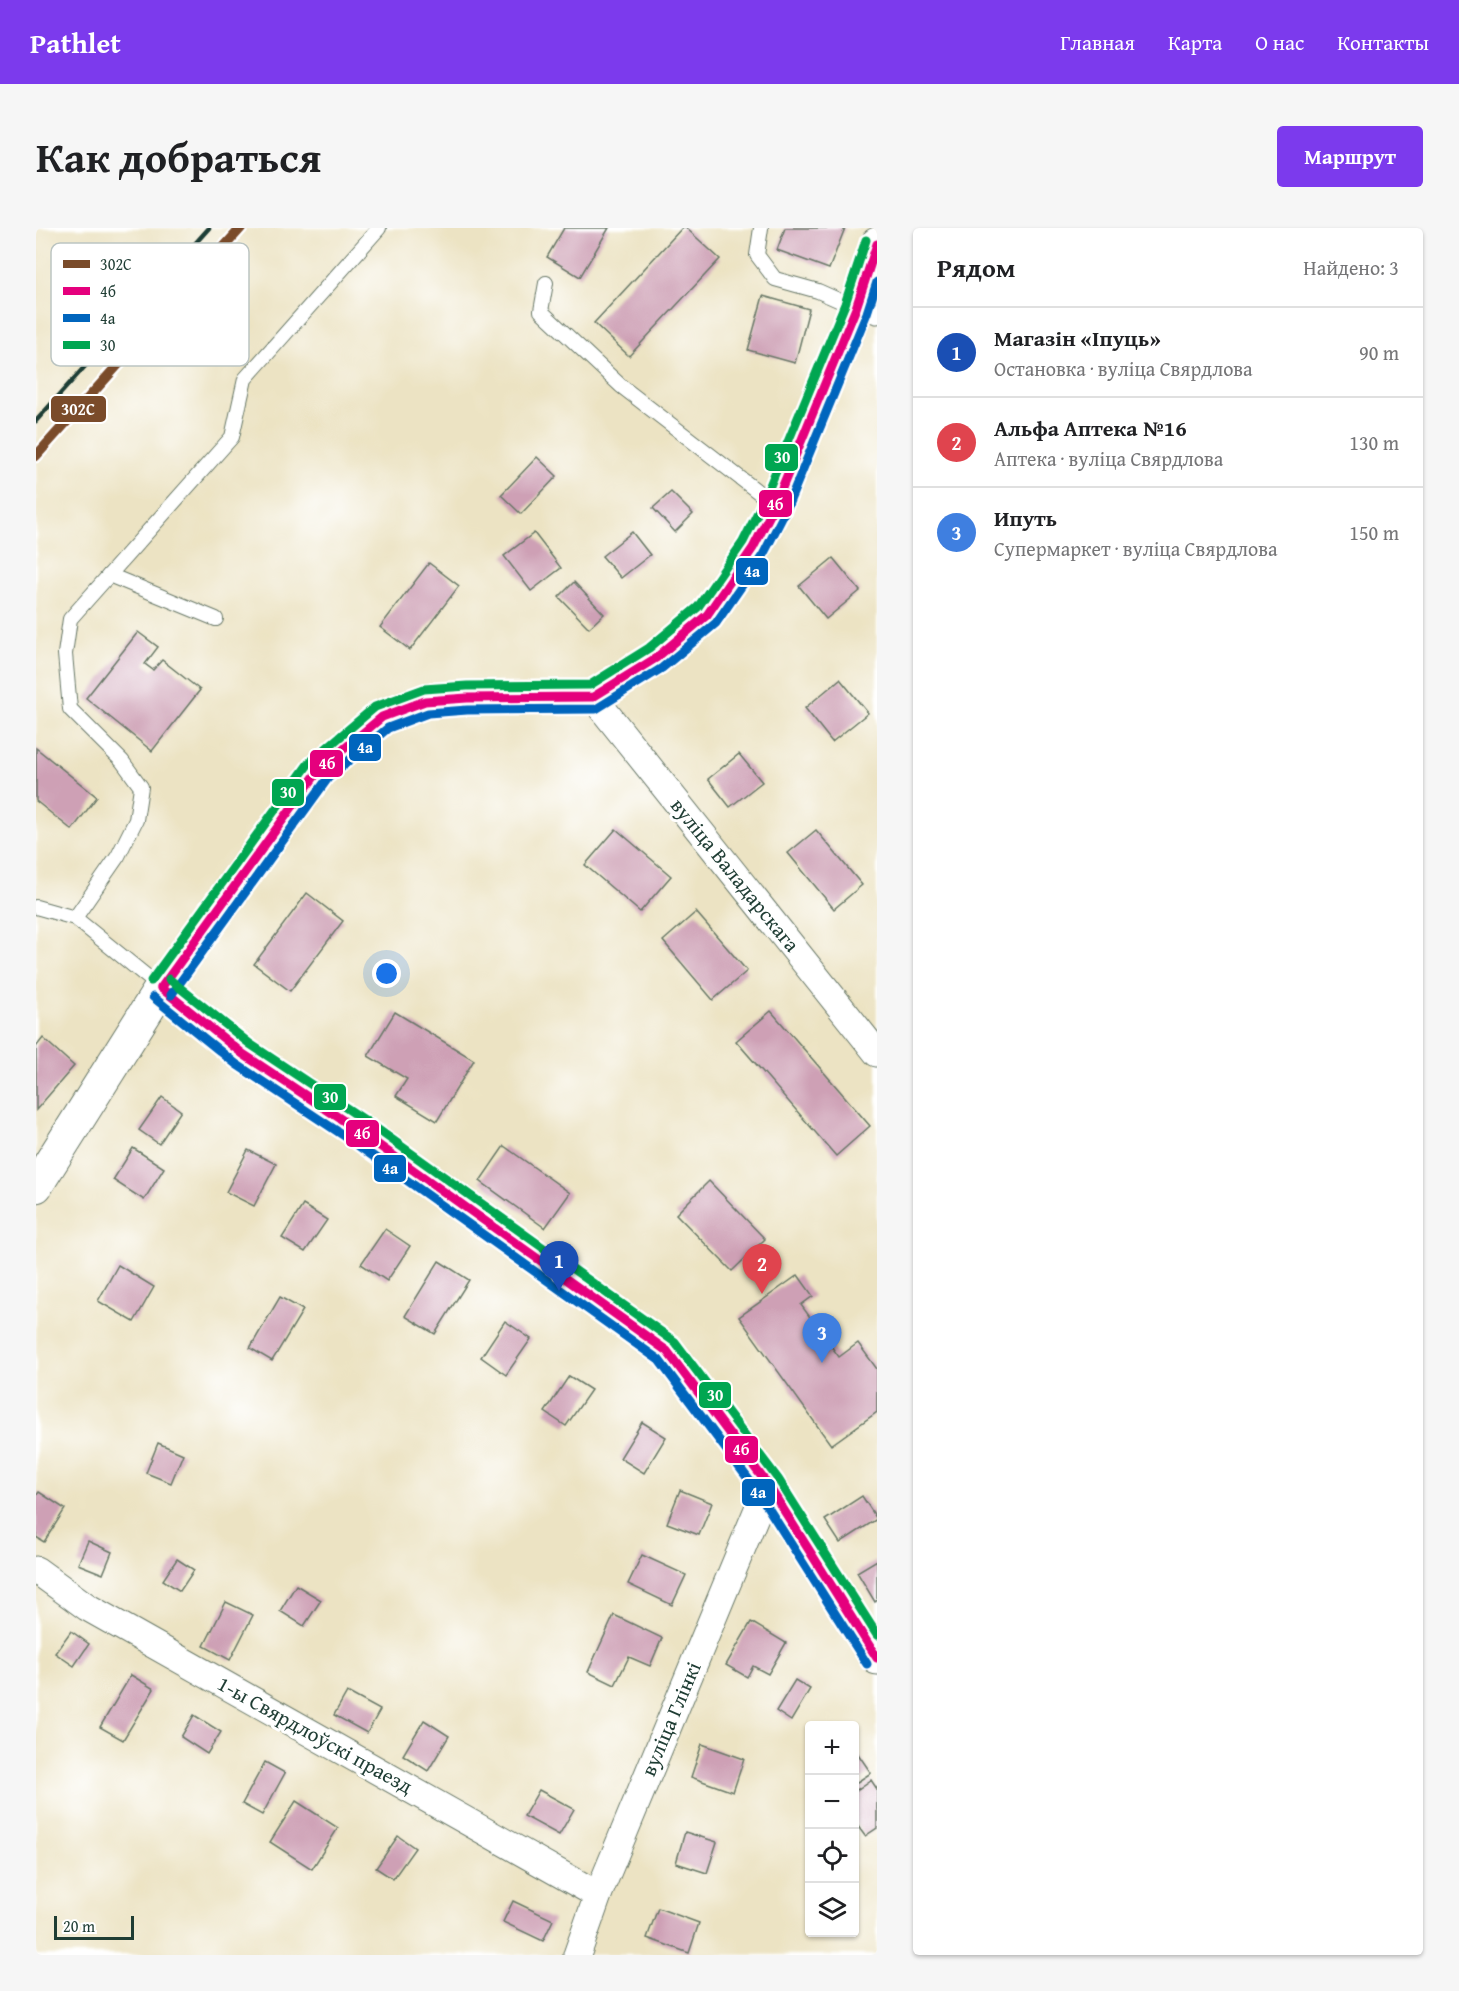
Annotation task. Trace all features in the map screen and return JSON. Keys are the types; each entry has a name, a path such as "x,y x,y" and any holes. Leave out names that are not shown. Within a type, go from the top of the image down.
{"street":[{"path":"36,1186 161,988 319,770 382,717 424,701 467,698 593,697 656,658 707,615 753,548 775,505 865,302 877,244"},
{"name":"вуліца Валадарскага","path":"593,697 877,1053"},
{"path":"161,988 243,1054 356,1129 667,1350 768,1485 877,1658"},
{"name":"вуліца Глінкі","path":"577,1955 598,1895 768,1485"},
{"name":"1-ы Свярдлоўскі праезд","path":"36,1570 98,1613 598,1895"}],"lane":[{"path":"75,918 118,856 136,820 141,787 122,761 70,710 65,654 70,619 232,437 244,379 379,228"},
{"path":"761,228 757,255 775,279 865,302"},
{"path":"546,283 541,311 621,386 775,505"},
{"path":"109,575 216,619"},
{"path":"36,907 75,918 161,988"}],"building":[{"path":"564,228 609,228 580,277 547,257"},
{"path":"682,228 686,228 720,259 629,356 594,323"},
{"path":"785,228 845,228 829,269 777,250"},
{"path":"763,296 809,309 795,363 748,350"},
{"path":"537,457 557,476 521,514 501,495"},
{"path":"671,492 693,514 675,532 653,508"},
{"path":"632,532 650,555 621,578 602,556"},
{"path":"534,533 561,568 531,591 504,556"},
{"path":"833,558 860,591 826,619 799,586"},
{"path":"429,563 459,586 410,650 380,627"},
{"path":"574,582 604,614 589,628 559,597"},
{"path":"138,632 158,647 145,664 153,670 162,660 200,690 152,751 86,698"},
{"path":"840,679 868,713 832,742 805,708"},
{"path":"36,748 97,797 72,830 36,801"},
{"path":"739,754 762,782 730,807 708,779"},
{"path":"616,829 671,876 640,912 585,865"},
{"path":"816,830 862,885 834,909 788,853"},
{"path":"307,893 343,921 290,991 254,964"},
{"path":"696,912 747,971 713,1000 663,941"},
{"path":"771,1011 870,1126 836,1156 736,1041"},
{"path":"395,1012 474,1060 437,1121 396,1096 407,1079 368,1056"},
{"path":"43,1038 74,1066 36,1110 36,1047"},
{"path":"162,1097 181,1111 159,1144 139,1130"},
{"path":"504,1146 570,1193 545,1228 480,1181"},
{"path":"133,1148 164,1168 144,1200 113,1180"},
{"path":"248,1150 276,1164 254,1206 226,1192"},
{"path":"709,1181 765,1239 732,1271 676,1214"},
{"path":"303,1205 327,1220 305,1252 282,1238"},
{"path":"385,1229 410,1246 387,1281 361,1264"},
{"path":"439,1261 469,1280 435,1334 405,1316"},
{"path":"118,1265 154,1287 134,1322 98,1301"},
{"path":"798,1275 813,1296 801,1305 839,1357 858,1343 877,1369 877,1412 831,1445 739,1317"},
{"path":"280,1297 303,1310 272,1361 250,1348"},
{"path":"505,1321 531,1339 506,1375 481,1357"},
{"path":"569,1376 591,1390 566,1426 545,1412"},
{"path":"642,1422 666,1437 644,1473 620,1458"},
{"path":"158,1443 183,1454 171,1483 146,1473"},
{"path":"680,1490 712,1503 699,1535 667,1523"},
{"path":"39,1492 65,1509 44,1542 36,1537 36,1496"},
{"path":"862,1496 877,1519 840,1543 825,1520"},
{"path":"88,1541 112,1552 103,1574 78,1564"},
{"path":"642,1555 686,1575 672,1605 628,1584"},
{"path":"177,1559 194,1570 180,1591 163,1580"},
{"path":"877,1560 877,1600 875,1602 857,1572"},
{"path":"296,1585 321,1600 304,1626 280,1611"},
{"path":"226,1602 253,1615 230,1660 204,1646"},
{"path":"614,1615 662,1638 650,1666 629,1657 615,1685 588,1672"},
{"path":"751,1622 786,1643 768,1674 753,1666 747,1677 726,1665"},
{"path":"71,1631 89,1644 74,1666 55,1653"},
{"path":"131,1675 154,1689 123,1740 100,1727"},
{"path":"795,1680 810,1689 791,1721 776,1711"},
{"path":"347,1692 380,1710 367,1733 334,1715"},
{"path":"194,1715 221,1732 207,1754 181,1737"},
{"path":"424,1720 449,1736 428,1771 403,1755"},
{"path":"702,1744 744,1759 733,1792 691,1777"},
{"path":"859,1755 871,1773 859,1781"},
{"path":"265,1762 285,1773 262,1815 242,1804"},
{"path":"871,1780 877,1789 877,1828 865,1836 859,1828 859,1788"},
{"path":"539,1790 574,1809 559,1835 524,1816"},
{"path":"296,1801 338,1828 312,1869 270,1842"},
{"path":"685,1832 717,1842 707,1873 676,1863"},
{"path":"398,1836 415,1848 393,1879 376,1868"},
{"path":"513,1901 553,1920 543,1941 503,1922"},
{"path":"658,1908 699,1923 689,1953 647,1938"}],"railway":[{"path":"196,243 209,228"},
{"path":"36,421 85,366"}],"transit line":[{"name":"302С","path":"228,243 241,228"},
{"name":"30","path":"151,981 309,763 375,707 424,689 467,686 590,685 649,648 698,607 743,542 764,500 845,304 866,240"},
{"name":"4б","path":"161,988 319,770 382,717 425,701 467,698 593,697 656,658 707,615 753,548 775,505 856,308 877,244"},
{"name":"4а","path":"171,995 328,778 388,728 428,713 467,710 596,709 662,668 716,623 763,555 786,510 867,313 877,282"},
{"name":"302С","path":"36,456 117,366"},
{"name":"30","path":"169,979 250,1044 363,1119 675,1342 778,1479 877,1635"},
{"name":"4б","path":"161,988 243,1054 356,1129 667,1351 768,1485 877,1658"},
{"name":"4а","path":"153,997 236,1064 349,1139 659,1360 758,1492 867,1664"}],"place":[{"name":"Магазін «Іпуць»","path":"559,1291"},
{"name":"Альфа Аптека №16","path":"762,1294"},
{"name":"Ипуть","path":"822,1363"}]}
